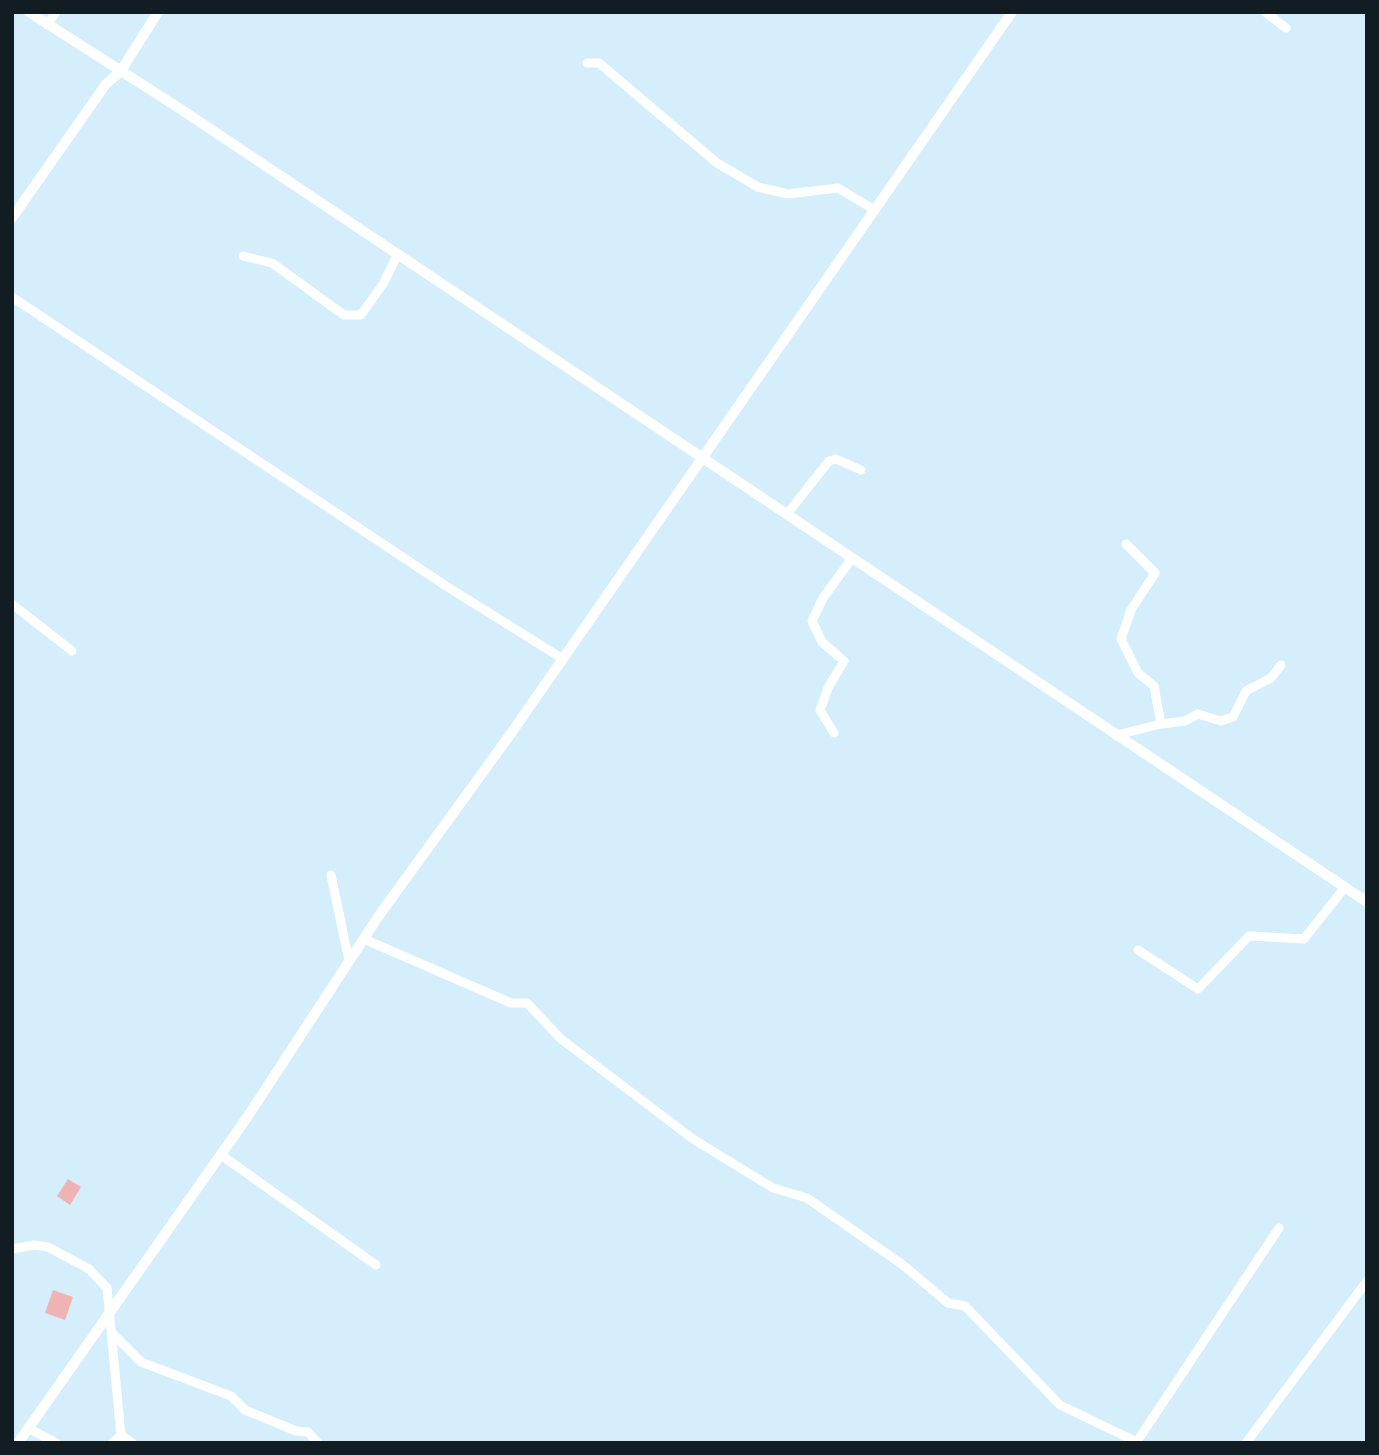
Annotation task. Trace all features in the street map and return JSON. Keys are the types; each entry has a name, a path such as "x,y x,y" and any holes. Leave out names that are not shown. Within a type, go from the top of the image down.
{"street":[{"path":"29,12 398,254 1367,902"},
{"path":"47,25 56,12"},
{"path":"12,218 106,84 120,72 158,12"},
{"path":"18,1443 221,1155 364,939 563,659 653,525 703,460 873,209 1012,12"},
{"path":"1265,12 1286,28"},
{"path":"587,63 599,63 717,163 758,187 788,194 838,188 873,209"},
{"path":"243,256 272,263 344,315 361,315 383,284 398,254"},
{"path":"12,297 446,586 563,659"},
{"path":"787,514 829,461 836,458 861,470"},
{"path":"1126,544 1155,573 1132,610 1121,639 1138,673 1154,686 1161,724"},
{"path":"834,733 820,710 828,688 844,661 822,642 812,621 823,598 852,558"},
{"path":"12,604 72,651"},
{"path":"1117,735 1185,721 1198,714 1221,720 1233,716 1246,691 1271,678 1281,665"},
{"path":"331,875 349,961"},
{"path":"1138,950 1198,989 1249,936 1304,939 1345,887"},
{"path":"364,939 511,1003 527,1003 561,1039 693,1139 773,1188 807,1198 903,1265 948,1303 965,1307 1060,1405 1137,1442 1279,1228"},
{"path":"221,1155 376,1265"},
{"path":"12,1249 41,1244 83,1265 104,1282 111,1312 121,1435 132,1443"},
{"path":"1246,1443 1367,1281"},
{"path":"112,1333 141,1362 231,1396 244,1410 296,1431 308,1432 318,1443"},
{"path":"28,1428 56,1443"},
{"path":"112,1443 121,1435"}],"shaded area":[{"path":"68,1179 81,1187 70,1205 57,1196"},
{"path":"53,1290 73,1297 65,1320 45,1313"}]}
